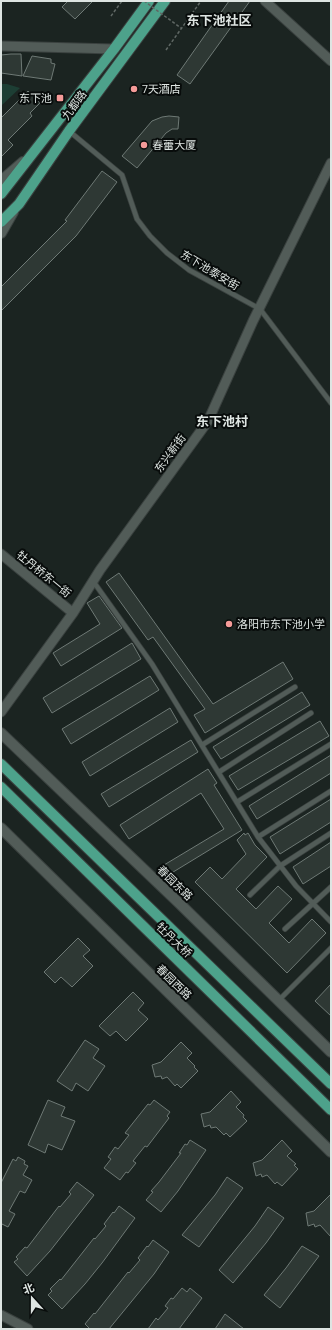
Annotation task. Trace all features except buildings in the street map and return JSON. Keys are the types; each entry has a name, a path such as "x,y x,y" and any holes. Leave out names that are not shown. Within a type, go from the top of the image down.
{"main road":[{"name":"九都路","path":"1,194 149,1"},
{"name":"九都路","path":"1,222 18,204 69,131 165,1"},
{"name":"牡丹大桥","path":"1,764 331,1084"},
{"name":"牡丹大桥","path":"1,787 331,1110"}],"street":[{"path":"265,1 331,61"},
{"path":"1,46 114,48"},
{"path":"1,181 33,153"},
{"name":"东兴新街","path":"1,712 73,613 93,581 208,421 260,309 328,177 331,163"},
{"path":"1,233 18,204"},
{"name":"牡丹桥东一街","path":"1,554 73,613"},
{"name":"春园东路","path":"1,733 168,892 331,1052"},
{"name":"春园西路","path":"1,828 331,1152"},
{"path":"1,1315 27,1329"}],"lane":[{"name":"东下池泰安街","path":"69,131 122,175 137,218 150,236 167,253 189,270 260,309"},
{"path":"260,309 331,403"},
{"path":"93,581 152,664 258,837 296,886 331,922"},
{"path":"202,745 295,687"},
{"path":"219,772 311,713"},
{"path":"237,802 331,744"},
{"path":"258,837 331,791"},
{"path":"250,895 280,866 331,833"},
{"path":"285,929 331,887"},
{"path":"278,1001 331,948"}],"path":[{"path":"111,16 122,1"},
{"path":"144,1 181,28"},
{"path":"166,50 200,1"}],"green space":[{"path":"1,84 7,84 20,88 1,106"}],"place":[{"name":"7天酒店","path":"134,89"},
{"name":"东下池","path":"60,98"},
{"name":"春蕾大厦","path":"144,145"},
{"name":"洛阳市东下池小学","path":"229,624"}],"district":[{"name":"东下池社区","path":"219,20"},
{"name":"东下池村","path":"222,421"}]}
